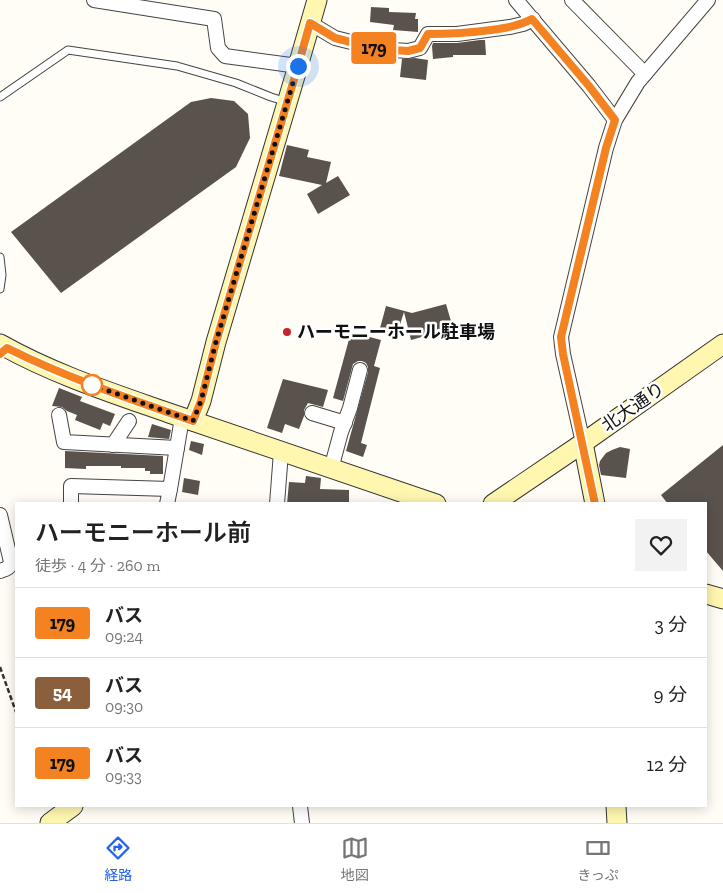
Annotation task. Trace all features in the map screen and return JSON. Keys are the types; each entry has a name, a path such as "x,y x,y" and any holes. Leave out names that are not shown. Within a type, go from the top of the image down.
{"street":[{"path":"167,502 177,448 188,419 201,401 216,342 317,0"},
{"path":"516,0 589,86 615,120"},
{"path":"572,0 645,74"},
{"path":"595,502 561,337 606,148 615,120 638,82 708,0"},
{"path":"90,4 134,3 214,19 218,48 225,56 298,66"},
{"path":"310,23 335,38 378,49 408,51 420,48 428,34 457,34 510,27 523,24 532,19"},
{"name":"北大通り","path":"496,502 723,344"},
{"path":"2,349 79,380 188,419 430,502"},
{"path":"331,469 360,370"},
{"path":"312,413 345,423"},
{"path":"59,415 64,442 177,448"},
{"path":"113,444 129,421"},
{"path":"277,502 281,452"},
{"path":"70,502 71,486 170,489"},
{"path":"0,515 11,562 7,569 0,571"},
{"path":"300,807 302,823"},
{"path":"616,807 617,823"}],"lane":[{"path":"0,97 68,50 177,66 236,83 288,103"},
{"path":"0,257 2,275 0,289"}],"path":[{"path":"0,667 15,709"}],"building":[{"path":"371,7 389,8 389,12 416,13 415,19 418,19 418,32 393,30 394,25 370,22"},
{"path":"485,40 486,55 453,55 453,57 433,59 433,43 457,43"},
{"path":"402,59 428,60 426,80 400,77"},
{"path":"211,98 234,101 248,114 250,138 236,167 61,293 11,232 191,102"},
{"path":"287,145 309,150 307,157 331,162 326,183 338,176 350,195 318,214 307,194 322,185 279,176"},
{"path":"446,304 453,328 411,340 404,312 396,337 379,332 386,306 412,313"},
{"path":"351,332 381,340 374,366 380,368 361,443 367,445 363,457 346,451 368,372 366,363 358,361 353,364 343,401 333,398"},
{"path":"283,379 328,390 323,407 308,403 299,429 285,424 282,433 267,428"},
{"path":"59,388 82,397 80,401 115,414 110,426 103,423 100,430 75,420 77,415 62,407 52,406"},
{"path":"152,424 171,430 169,439 148,437"},
{"path":"191,441 204,444 202,455 189,450"},
{"path":"723,445 723,571 707,552 707,502 666,502 661,495"},
{"path":"620,447 630,449 626,478 601,475 600,461 606,453"},
{"path":"65,451 163,456 163,474 150,474 150,471 145,471 145,468 121,468 121,466 86,466 86,469 65,468"},
{"path":"306,476 321,478 320,489 349,490 349,502 287,502 289,482 305,483"},
{"path":"184,478 200,481 198,495 182,492"}],"bus line":[{"name":"179","path":"0,354 7,348 79,380 193,421 201,401 216,342 310,23 335,38 378,49 408,51 420,48 428,34 457,34 510,27 523,24 532,19 615,120 606,148 561,337 595,502"}],"place":[{"name":"ハーモニーホール駐車場","path":"287,332"}],"route":[{"path":"92,385 193,421 201,401 216,342 298,66"}]}
